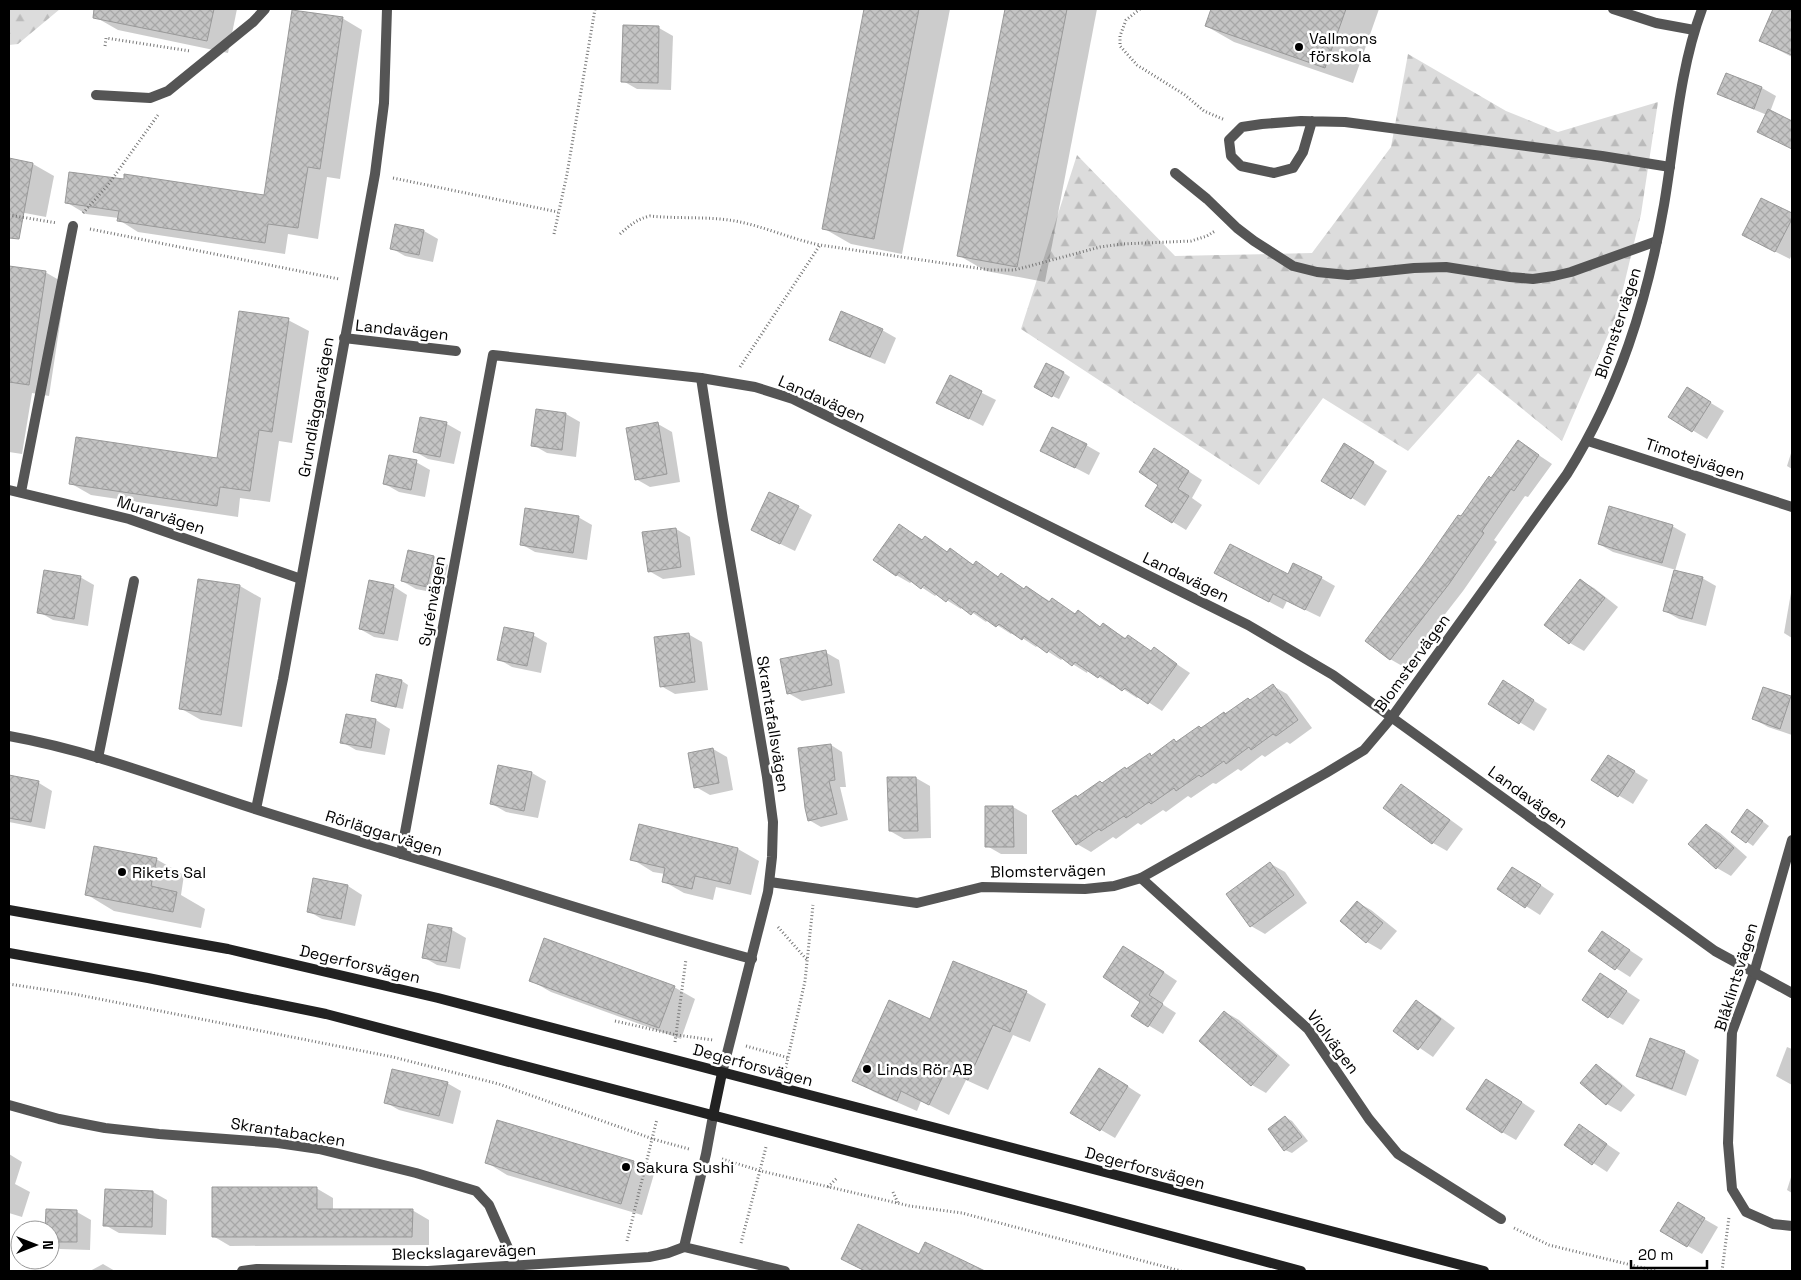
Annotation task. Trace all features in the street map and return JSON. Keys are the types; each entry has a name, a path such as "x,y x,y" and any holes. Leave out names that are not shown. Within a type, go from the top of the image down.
{"main road":[{"name":"Degerforsvägen","path":"9,910 228,949 438,998 1484,1271"},
{"path":"9,953 148,978 326,1014 1301,1271"},
{"path":"713,1116 722,1073"}],"street":[{"path":"96,96 150,98 168,91 253,22 265,9"},
{"name":"Grundläggarvägen","path":"256,809 283,679 375,174 384,104 387,9"},
{"path":"1613,9 1656,24 1694,30"},
{"name":"Blomstervägen","path":"770,882 916,904 948,894 982,887 1085,888 1114,886 1142,878 1269,807 1364,750 1392,717 1532,524 1588,441 1612,390 1634,331 1649,277 1670,167 1685,67 1694,30 1702,9"},
{"path":"1312,121 1303,152 1293,168 1274,173 1241,166 1231,156 1230,140 1242,127 1312,121 1345,122 1462,136 1670,167"},
{"path":"1175,173 1208,199 1254,241 1293,266 1311,271 1348,275 1414,268 1446,267 1533,279 1571,272 1657,241"},
{"path":"21,492 73,226"},
{"name":"Landavägen","path":"344,338 456,350"},
{"name":"Landavägen","path":"493,355 730,382 755,387 793,399 1248,626 1325,670 1715,952 1792,993"},
{"name":"Syrénvägen","path":"401,854 493,355"},
{"name":"Skrantafallsvägen","path":"701,378 773,822 770,882 764,912 722,1073"},
{"name":"Timotejvägen","path":"1588,441 1792,507"},
{"name":"Murarvägen","path":"9,490 129,519 301,579"},
{"path":"98,758 134,581"},
{"name":"Rörläggarvägen","path":"9,736 44,742 98,758 401,854 752,959"},
{"name":"Blåklintsvägen","path":"1732,1187 1728,1142 1732,1032 1754,973 1792,840"},
{"name":"Violvägen","path":"1142,878 1308,1029 1369,1119 1398,1154 1501,1219"},
{"name":"Skrantabacken","path":"9,1105 59,1119 105,1128 278,1143 319,1150 416,1173 476,1191 488,1205 516,1266"},
{"path":"713,1116 684,1246 785,1271"},
{"path":"1732,1187 1746,1212 1773,1224 1792,1226"},
{"name":"Bleckslagarevägen","path":"242,1271 257,1269 428,1271 649,1257 668,1253 684,1246"}],"path":[{"path":"554,234 567,174 596,9"},
{"path":"1140,9 1126,20 1120,36 1120,46 1137,65 1185,95 1204,111 1242,127"},
{"path":"105,46 106,38 213,54"},
{"path":"73,226 108,185 155,120 168,91"},
{"path":"375,174 558,212"},
{"path":"9,214 354,282"},
{"path":"620,234 633,222 650,216 711,218 737,222 820,245 990,270 1014,270 1100,247 1122,244 1191,241 1208,236 1231,222"},
{"path":"730,382 820,245"},
{"path":"789,1058 808,961 814,889"},
{"path":"764,912 808,961"},
{"path":"615,1021 677,1035 687,941"},
{"path":"9,984 74,994 393,1057 499,1084 653,1139 761,1171 898,1203 962,1213 1181,1271"},
{"path":"737,1260 770,1130"},
{"path":"622,1259 653,1139"},
{"path":"828,1187 837,1178"},
{"path":"1722,1271 1732,1187"},
{"path":"893,1192 898,1203"},
{"path":"1501,1219 1514,1228 1549,1245 1656,1271"}],"green space":[{"path":"9,9 60,9 18,44 9,45"},
{"path":"1408,54 1506,111 1558,132 1658,102 1641,214 1617,314 1562,441 1478,373 1408,451 1323,398 1259,485 1021,329 1077,155 1175,256 1312,253 1391,147"}],"building":[{"path":"94,9 214,9 207,41 93,18"},
{"path":"864,9 919,9 874,239 822,229"},
{"path":"1005,9 1067,9 1017,267 957,256"},
{"name":"Vallmons förskola","path":"1211,9 1346,9 1325,68 1205,26"},
{"path":"1773,9 1792,9 1792,55 1759,41"},
{"path":"292,10 343,17 320,169 308,167 298,228 268,224 265,243 117,221 119,211 65,203 69,172 124,179 124,174 264,195"},
{"path":"623,25 659,26 658,83 621,82"},
{"path":"1726,73 1762,87 1754,109 1717,94"},
{"path":"1768,109 1792,121 1792,149 1757,132"},
{"path":"9,158 33,163 19,239 9,238"},
{"path":"1761,198 1792,213 1792,219 1775,252 1742,235"},
{"path":"395,224 424,230 419,255 390,249"},
{"path":"9,266 46,271 29,385 9,382"},
{"path":"239,311 289,318 272,432 259,430 250,491 220,487 217,506 69,484 76,437 217,458"},
{"path":"841,311 883,329 870,357 829,340"},
{"path":"1046,363 1064,372 1052,397 1034,387"},
{"path":"950,375 982,391 969,419 936,403"},
{"path":"1687,387 1711,402 1692,432 1668,417"},
{"path":"536,409 566,413 562,450 531,446"},
{"path":"420,417 447,422 440,457 413,452"},
{"path":"658,422 667,474 635,480 626,428"},
{"path":"1052,427 1087,444 1075,468 1040,451"},
{"path":"1518,440 1539,455 1514,491 1511,489 1449,584 1390,660 1365,641 1423,565 1458,515 1461,516 1489,476 1491,478"},
{"path":"1344,443 1374,462 1351,499 1321,481"},
{"path":"1154,448 1189,471 1178,489 1189,496 1172,523 1145,506 1158,485 1139,472"},
{"path":"389,455 417,460 411,490 383,484"},
{"path":"769,492 799,506 780,544 751,530"},
{"path":"1609,506 1673,525 1662,563 1598,544"},
{"path":"525,508 579,516 573,553 520,545"},
{"path":"899,524 922,540 925,536 947,552 950,548 973,565 976,561 998,577 1001,573 1024,589 1026,586 1049,602 1052,598 1075,614 1078,610 1100,627 1103,623 1125,639 1128,635 1151,651 1154,647 1177,664 1148,704 1125,688 1122,691 1100,675 1098,678 1075,662 1072,666 1050,649 1047,653 1024,636 1022,640 999,624 996,627 974,611 971,615 949,598 946,602 924,585 921,589 899,572 896,576 873,560"},
{"path":"676,528 681,567 648,572 642,532"},
{"path":"1230,544 1288,574 1293,563 1322,577 1305,610 1273,594 1269,602 1214,573"},
{"path":"408,550 434,556 427,587 401,581"},
{"path":"44,570 81,576 74,619 37,613"},
{"path":"1674,570 1703,577 1692,619 1663,611"},
{"path":"198,579 240,585 221,715 179,709"},
{"path":"1580,579 1605,598 1569,644 1544,625"},
{"path":"369,580 394,585 384,634 359,629"},
{"path":"504,627 534,633 527,666 497,660"},
{"path":"689,633 695,682 660,687 654,637"},
{"path":"826,650 832,685 787,694 780,659"},
{"path":"376,674 402,680 396,707 371,701"},
{"path":"1503,680 1534,700 1519,724 1488,704"},
{"path":"1273,684 1298,720 1276,736 1273,734 1251,750 1249,747 1226,764 1224,761 1176,791 1174,788 1126,818 1124,816 1101,831 1099,829 1076,845 1052,811 1100,781 1102,783 1125,767 1126,769 1150,753 1151,756 1174,739 1176,742 1199,726 1201,728 1224,712 1225,714 1248,698 1250,700"},
{"path":"1763,687 1791,696 1780,729 1752,719"},
{"path":"346,714 376,719 371,748 340,743"},
{"path":"831,744 835,780 829,781 837,814 808,821 798,748"},
{"path":"713,748 719,783 694,788 688,753"},
{"path":"1608,755 1635,771 1618,797 1591,780"},
{"path":"498,765 532,772 524,811 490,804"},
{"path":"9,775 39,781 31,822 9,818"},
{"path":"887,777 916,777 918,831 889,831"},
{"path":"1401,784 1450,820 1432,844 1383,808"},
{"path":"985,806 1013,806 1014,847 985,847"},
{"path":"1747,809 1763,821 1746,843 1731,832"},
{"path":"639,824 738,848 730,884 695,876 692,889 662,882 665,868 630,860"},
{"path":"1706,824 1734,848 1716,869 1688,844"},
{"name":"Rikets Sal","path":"94,846 157,858 151,886 177,892 173,912 85,895"},
{"path":"1270,862 1294,895 1250,927 1226,894"},
{"path":"1512,867 1541,885 1525,908 1497,889"},
{"path":"313,878 348,885 341,919 307,912"},
{"path":"1357,901 1383,923 1366,943 1340,921"},
{"path":"428,924 452,928 446,962 422,958"},
{"path":"1602,931 1630,950 1615,970 1588,951"},
{"path":"544,938 675,986 659,1028 529,981"},
{"path":"1123,946 1164,972 1149,995 1163,1004 1148,1027 1131,1016 1140,1002 1103,977"},
{"path":"953,961 1027,991 1010,1032 993,1025 968,1080 946,1070 929,1105 901,1091 897,1101 852,1081 889,1000 930,1019"},
{"path":"1600,973 1627,991 1608,1018 1582,1000"},
{"path":"1416,1000 1441,1019 1418,1050 1393,1031"},
{"path":"1224,1011 1277,1056 1251,1086 1199,1041"},
{"path":"1650,1038 1685,1051 1672,1089 1636,1076"},
{"path":"1596,1064 1622,1086 1606,1105 1580,1083"},
{"path":"1099,1068 1128,1086 1100,1131 1070,1113"},
{"path":"392,1069 448,1082 439,1116 384,1103"},
{"path":"1486,1079 1522,1102 1502,1133 1466,1109"},
{"path":"1285,1116 1302,1137 1284,1151 1268,1129"},
{"path":"497,1120 634,1161 621,1204 485,1163"},
{"path":"1579,1124 1607,1144 1592,1165 1564,1145"},
{"path":"212,1187 317,1187 317,1209 413,1209 412,1237 212,1237"},
{"path":"105,1189 153,1191 152,1227 103,1226"},
{"path":"1678,1202 1705,1218 1687,1247 1660,1231"},
{"path":"46,1209 77,1210 77,1242 60,1242 60,1220 45,1220"},
{"path":"858,1224 919,1254 925,1242 985,1271 865,1271 841,1259"}],"place":[{"name":"Vallmons förskola","path":"1299,47"},
{"name":"Rikets Sal","path":"122,872"},
{"name":"Linds Rör AB","path":"867,1069"},
{"name":"Sakura Sushi","path":"626,1167"}]}
